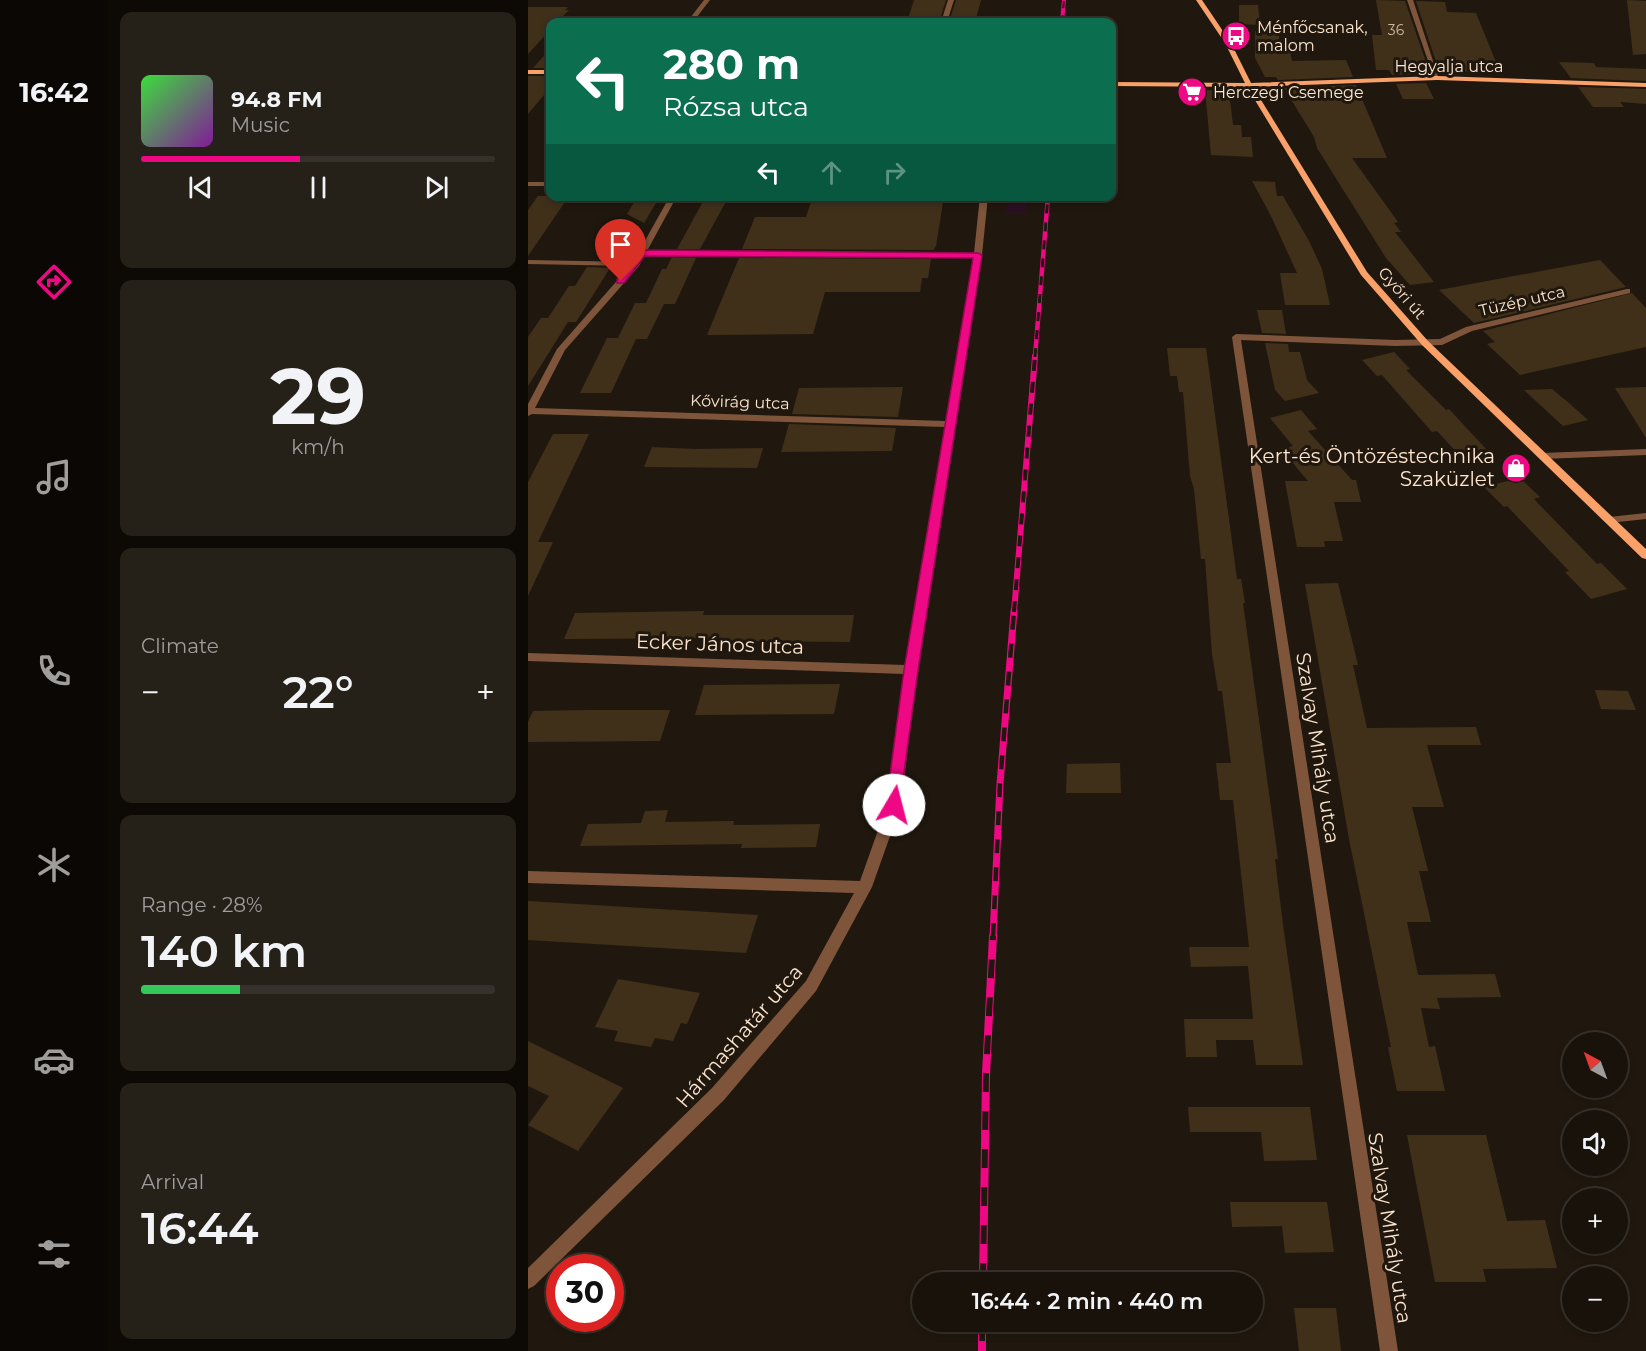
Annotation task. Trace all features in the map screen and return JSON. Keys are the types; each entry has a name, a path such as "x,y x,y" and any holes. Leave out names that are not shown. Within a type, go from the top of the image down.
{"street":[{"path":"693,18 707,0"},
{"path":"945,18 951,0"},
{"name":"Győri út","path":"1199,0 1228,43 1255,97 1364,273 1425,343 1646,555"},
{"path":"1410,0 1437,78"},
{"path":"528,72 546,72"},
{"name":"Hegyalja utca","path":"1116,84 1251,85 1437,78 1646,85"},
{"path":"528,184 546,184"},
{"path":"528,411 561,349 636,264 671,201"},
{"name":"Hármashatár utca","path":"528,1280 718,1094 812,986 865,887 894,805 911,670 978,255 983,201"},
{"path":"643,253 978,255"},
{"path":"528,262 636,264"},
{"name":"Tüzép utca","path":"1425,343 1442,342 1469,329 1627,291"},
{"name":"Szalvay Mihály utca","path":"1389,1351 1236,337 1425,343"},
{"name":"Kővirág utca","path":"528,411 951,424"},
{"path":"1542,456 1646,452"},
{"path":"1609,520 1646,516"},
{"name":"Ecker János utca","path":"528,657 911,670"},
{"path":"528,877 865,887"}],"shaded area":[{"path":"1007,201 1028,201 1026,214 1005,214"}],"building":[{"path":"914,0 946,0 940,18 908,18"},
{"path":"956,0 981,0 976,18 950,18"},
{"path":"1376,0 1405,1 1429,71 1419,71 1421,74 1392,75 1389,70 1376,70 1372,35 1382,35"},
{"path":"1627,0 1646,1 1646,54 1633,55"},
{"path":"1416,1 1445,2 1447,12 1476,13 1500,72 1439,71"},
{"path":"1239,5 1258,5 1260,25 1239,24"},
{"path":"528,7 568,7 565,10 569,10 561,18 546,18 546,34 528,54"},
{"path":"1255,31 1279,32 1279,45 1289,46 1292,61 1346,60 1353,77 1278,80 1276,77 1265,77 1255,58"},
{"path":"546,53 546,68 533,68"},
{"path":"1559,62 1594,63 1596,67 1646,69 1646,81 1571,78"},
{"path":"528,76 546,76 546,93 528,114"},
{"path":"1426,83 1434,99 1403,99 1396,84"},
{"path":"1356,85 1387,158 1352,158 1398,222 1394,223 1401,232 1395,232 1434,282 1410,285 1386,258 1317,148 1314,137 1284,88"},
{"path":"1578,87 1646,89 1646,104 1620,102 1624,107 1593,107"},
{"path":"1205,90 1229,91 1233,125 1241,125 1242,137 1251,137 1253,157 1211,155"},
{"path":"1252,181 1275,182 1277,196 1283,196 1322,269 1330,305 1285,305 1280,273 1297,273"},
{"path":"538,196 546,196 546,201 566,201 528,256 528,210"},
{"path":"635,201 657,201 644,223 627,214"},
{"path":"703,201 726,201 700,249 677,249"},
{"path":"811,201 943,201 936,246 933,250 742,249 755,217 806,217"},
{"path":"672,257 696,258 675,304 664,304 647,339 636,339 611,393 580,393 607,338 618,338 635,303 646,303 662,269 666,269"},
{"path":"739,258 931,259 928,278 922,278 920,292 825,292 813,334 707,335"},
{"path":"1600,260 1626,287 1474,323 1439,290"},
{"path":"587,267 610,268 576,322 568,322 528,386 528,337 541,318 548,318 569,286 575,286"},
{"path":"1632,293 1646,308 1646,347 1520,375 1487,344 1495,342 1483,331"},
{"path":"1257,310 1282,310 1286,334 1262,333"},
{"path":"1265,343 1288,344 1289,352 1300,352 1307,380 1319,393 1285,401 1275,390"},
{"path":"1167,348 1206,348 1237,579 1241,579 1245,603 1243,603 1278,859 1275,859 1283,925 1303,1065 1256,1065 1253,1040 1216,1040 1217,1057 1186,1057 1184,1019 1253,1019 1248,966 1191,967 1189,947 1249,947 1233,800 1220,800 1216,763 1231,763 1222,691 1218,691 1212,654 1205,559 1201,559 1194,489 1190,476 1183,392 1179,392 1177,376 1170,376"},
{"path":"1394,352 1410,369 1406,370 1446,410 1449,409 1486,449 1460,456 1437,431 1432,432 1382,375 1377,376 1362,360"},
{"path":"903,387 898,417 792,414 799,388"},
{"path":"1646,387 1646,438 1615,388"},
{"path":"1552,389 1588,420 1563,426 1524,390"},
{"path":"1301,410 1317,429 1308,431 1352,480 1356,480 1361,502 1334,502 1343,541 1324,541 1325,547 1297,547 1285,481 1308,481 1281,449 1293,446 1270,418"},
{"path":"789,424 896,428 892,451 781,452"},
{"path":"553,434 589,434 538,542 553,542 528,596 528,482"},
{"path":"652,447 763,448 757,468 644,467"},
{"path":"1520,478 1540,497 1534,499 1597,564 1601,563 1627,589 1591,599 1565,572 1569,571 1507,506 1504,507 1484,487"},
{"path":"1338,583 1358,665 1353,665 1367,728 1476,727 1481,745 1427,745 1444,807 1412,807 1428,871 1419,871 1431,922 1407,922 1418,975 1495,974 1501,997 1437,998 1440,1009 1421,1008 1429,1047 1435,1046 1445,1091 1397,1091 1388,1047 1391,1047 1349,839 1305,584"},
{"path":"704,611 703,615 854,615 850,642 722,641 723,638 564,639 575,613"},
{"path":"840,684 834,714 695,715 704,685"},
{"path":"1595,690 1628,691 1636,710 1601,709"},
{"path":"670,710 660,741 528,742 528,722 533,711"},
{"path":"1120,763 1121,793 1066,793 1067,764"},
{"path":"668,810 665,822 734,821 733,825 820,824 816,847 741,848 742,844 580,846 588,824 641,823 645,811"},
{"path":"528,901 758,915 746,953 528,940"},
{"path":"618,979 700,993 687,1024 681,1023 673,1041 655,1038 651,1047 614,1041 618,1031 595,1027"},
{"path":"528,1041 623,1088 578,1151 528,1125 549,1096 528,1086"},
{"path":"1188,1107 1310,1107 1317,1160 1264,1161 1261,1132 1190,1132"},
{"path":"1407,1135 1486,1135 1507,1221 1545,1220 1557,1268 1483,1269 1486,1282 1435,1282"},
{"path":"1230,1202 1327,1202 1334,1252 1285,1253 1282,1226 1232,1227"},
{"path":"1294,1308 1336,1308 1341,1351 1299,1351"}],"railway":[{"path":"1062,18 1064,0"},
{"path":"1035,357 1048,201"},
{"path":"1014,612 1035,356"},
{"path":"993,937 1000,784 1014,611"},
{"path":"983,1272 986,1074 993,936"},
{"path":"982,1332 982,1351"}],"place":[{"name":"Ménfőcsanak, malom","path":"1236,36"},
{"name":"Herczegi Csemege","path":"1192,92"},
{"name":"Kert-és Öntözéstechnika Szaküzlet","path":"1516,468"}],"route":[{"path":"621,281 643,253 978,255 911,670 894,805"}]}
